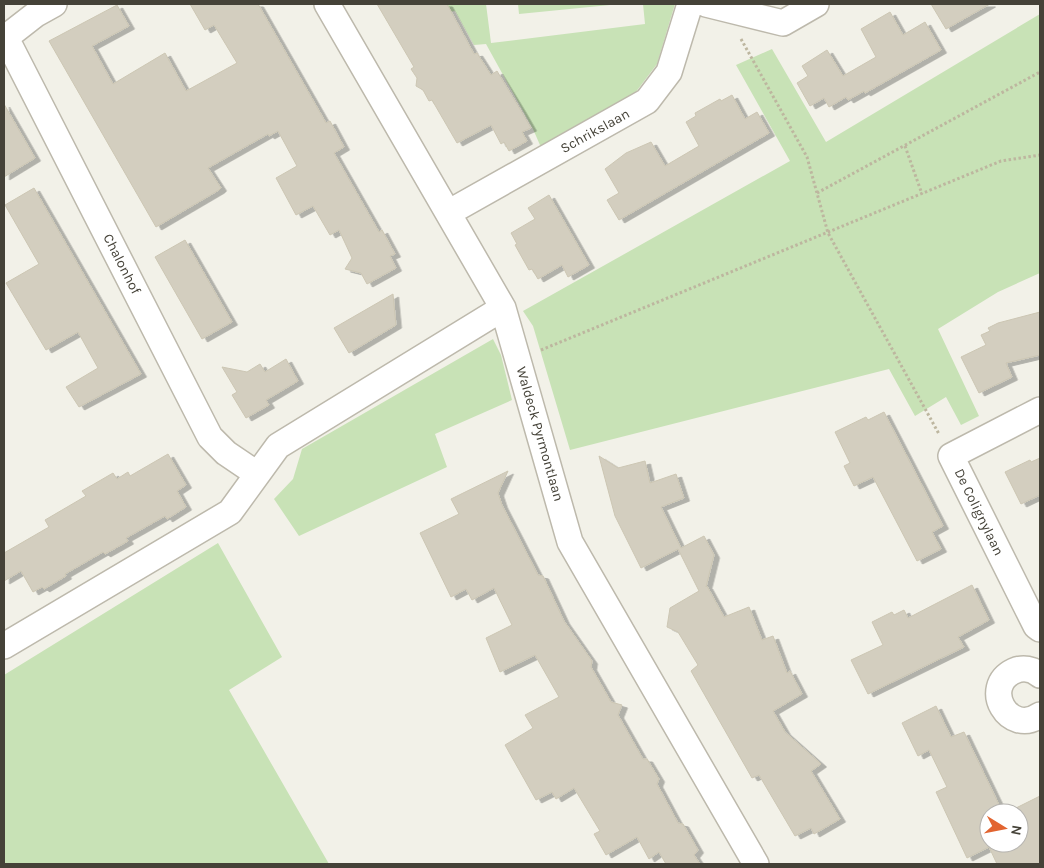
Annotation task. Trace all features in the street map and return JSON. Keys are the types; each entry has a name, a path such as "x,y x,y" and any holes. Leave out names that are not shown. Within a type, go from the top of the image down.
{"street":[{"name":"Waldeck Pyrmontlaan","path":"327,4 503,308 570,542 756,864"},
{"name":"Schrikslaan","path":"448,213 647,101 669,72 690,4"},
{"path":"706,4 783,23 816,4"},
{"name":"Chalonhof","path":"40,7 5,38 210,437 226,453 257,474"},
{"path":"4,646 230,512 278,446 503,308"},
{"name":"De Colignylaan","path":"1040,410 951,456 1036,626 1040,630"},
{"path":"1039,672 1030,669 1010,673 1005,678 998,692 1002,707 1012,717 1027,720 1040,714"}],"path":[{"path":"738,12 737,32 807,157 828,233 951,456"},
{"path":"817,193 1040,72"},
{"path":"905,146 922,194"},
{"path":"519,359 1001,161 1040,155"}],"green space":[{"path":"438,4 486,4 491,43 645,24 643,4 675,4 657,64 632,97 543,152 533,129 486,44 474,45 455,11 444,13"},
{"path":"518,4 610,4 610,5 519,14"},
{"path":"1040,14 1040,273 998,292 938,329 979,416 961,425 946,397 915,416 889,369 570,450 533,326 523,311 790,161 736,65 772,49 826,142"},
{"path":"493,339 501,355 512,400 435,434 447,467 299,536 274,499 293,479 302,449"},
{"path":"218,543 282,657 229,690 329,864 4,864 4,675"}],"building":[{"path":"190,4 258,4 326,123 330,121 344,147 334,153 379,232 382,230 395,254 390,256 396,268 367,284 361,273 345,269 352,258 339,230 330,235 313,206 296,215 276,178 297,166 278,131 269,136 268,134 208,168 221,188 156,227 49,41 117,5 129,26 92,46 113,84 165,53 186,91 237,63 214,25 205,30"},
{"path":"377,4 447,4 474,54 477,53 491,75 497,71 520,109 531,128 522,132 527,141 509,151 504,142 501,144 491,125 457,143 432,100 429,101 423,90 416,86 417,78 411,69 414,67"},
{"path":"931,4 990,4 946,29"},
{"path":"890,12 903,35 925,22 941,50 865,93 864,91 848,100 846,97 829,107 824,98 810,106 797,83 808,76 802,66 827,50 843,76 876,57 861,29"},
{"path":"732,95 745,119 757,112 769,133 619,220 607,200 619,193 605,169 626,153 651,142 665,166 699,146 686,122 696,116 695,113 720,99 721,101"},
{"path":"4,104 35,158 4,177"},
{"path":"34,188 141,374 79,407 66,387 98,368 78,332 46,350 6,283 39,264 5,205"},
{"path":"549,195 589,265 568,277 562,265 538,279 532,269 529,270 515,245 517,244 511,233 535,219 528,208"},
{"path":"185,240 232,322 202,339 155,257"},
{"path":"393,294 396,325 349,353 334,328"},
{"path":"1040,312 1040,355 1006,363 1012,377 979,393 961,357 986,345 981,335 990,331 988,328 998,323"},
{"path":"286,359 298,381 266,400 269,405 246,418 232,395 237,392 222,367 247,372 260,364 265,372"},
{"path":"884,412 943,526 932,532 941,549 917,561 873,477 854,486 844,466 850,463 835,432 866,417 868,420"},
{"path":"168,454 186,485 177,491 186,507 167,519 165,516 126,538 128,541 105,554 103,552 65,574 66,576 44,589 42,587 33,592 21,571 4,581 4,553 49,527 45,520 86,496 82,491 113,473 117,479 128,472 130,476"},
{"path":"599,456 618,468 645,461 650,483 676,474 684,498 661,507 681,548 704,536 714,555 706,587 724,617 749,607 762,640 773,636 787,673 790,671 802,694 773,711 785,732 821,764 811,771 840,819 814,834 811,828 795,836 759,775 752,778 691,671 698,665 678,632 667,627 670,608 699,591 678,549 641,568 615,516"},
{"path":"1040,458 1040,495 1021,504 1005,472 1030,460 1031,462"},
{"path":"508,471 498,493 502,505 538,575 543,576 564,621 592,661 591,667 611,702 622,705 618,715 643,759 647,759 659,779 657,784 678,823 683,824 698,850 694,855 700,864 666,864 659,852 649,859 637,837 606,855 594,834 600,831 574,788 556,799 552,792 536,800 505,745 533,728 525,715 559,697 535,655 500,672 486,638 512,625 494,588 472,600 466,589 451,597 420,533 459,514 451,499"},
{"path":"972,585 989,620 958,637 964,647 868,694 851,660 883,645 872,622 892,612 894,615 904,610 908,618"},
{"path":"936,706 951,737 964,732 998,803 979,803 979,852 967,858 936,792 947,787 929,750 918,756 902,723"},
{"path":"1040,796 1040,864 997,864 992,853 1029,853 1029,803 1026,803"}]}
